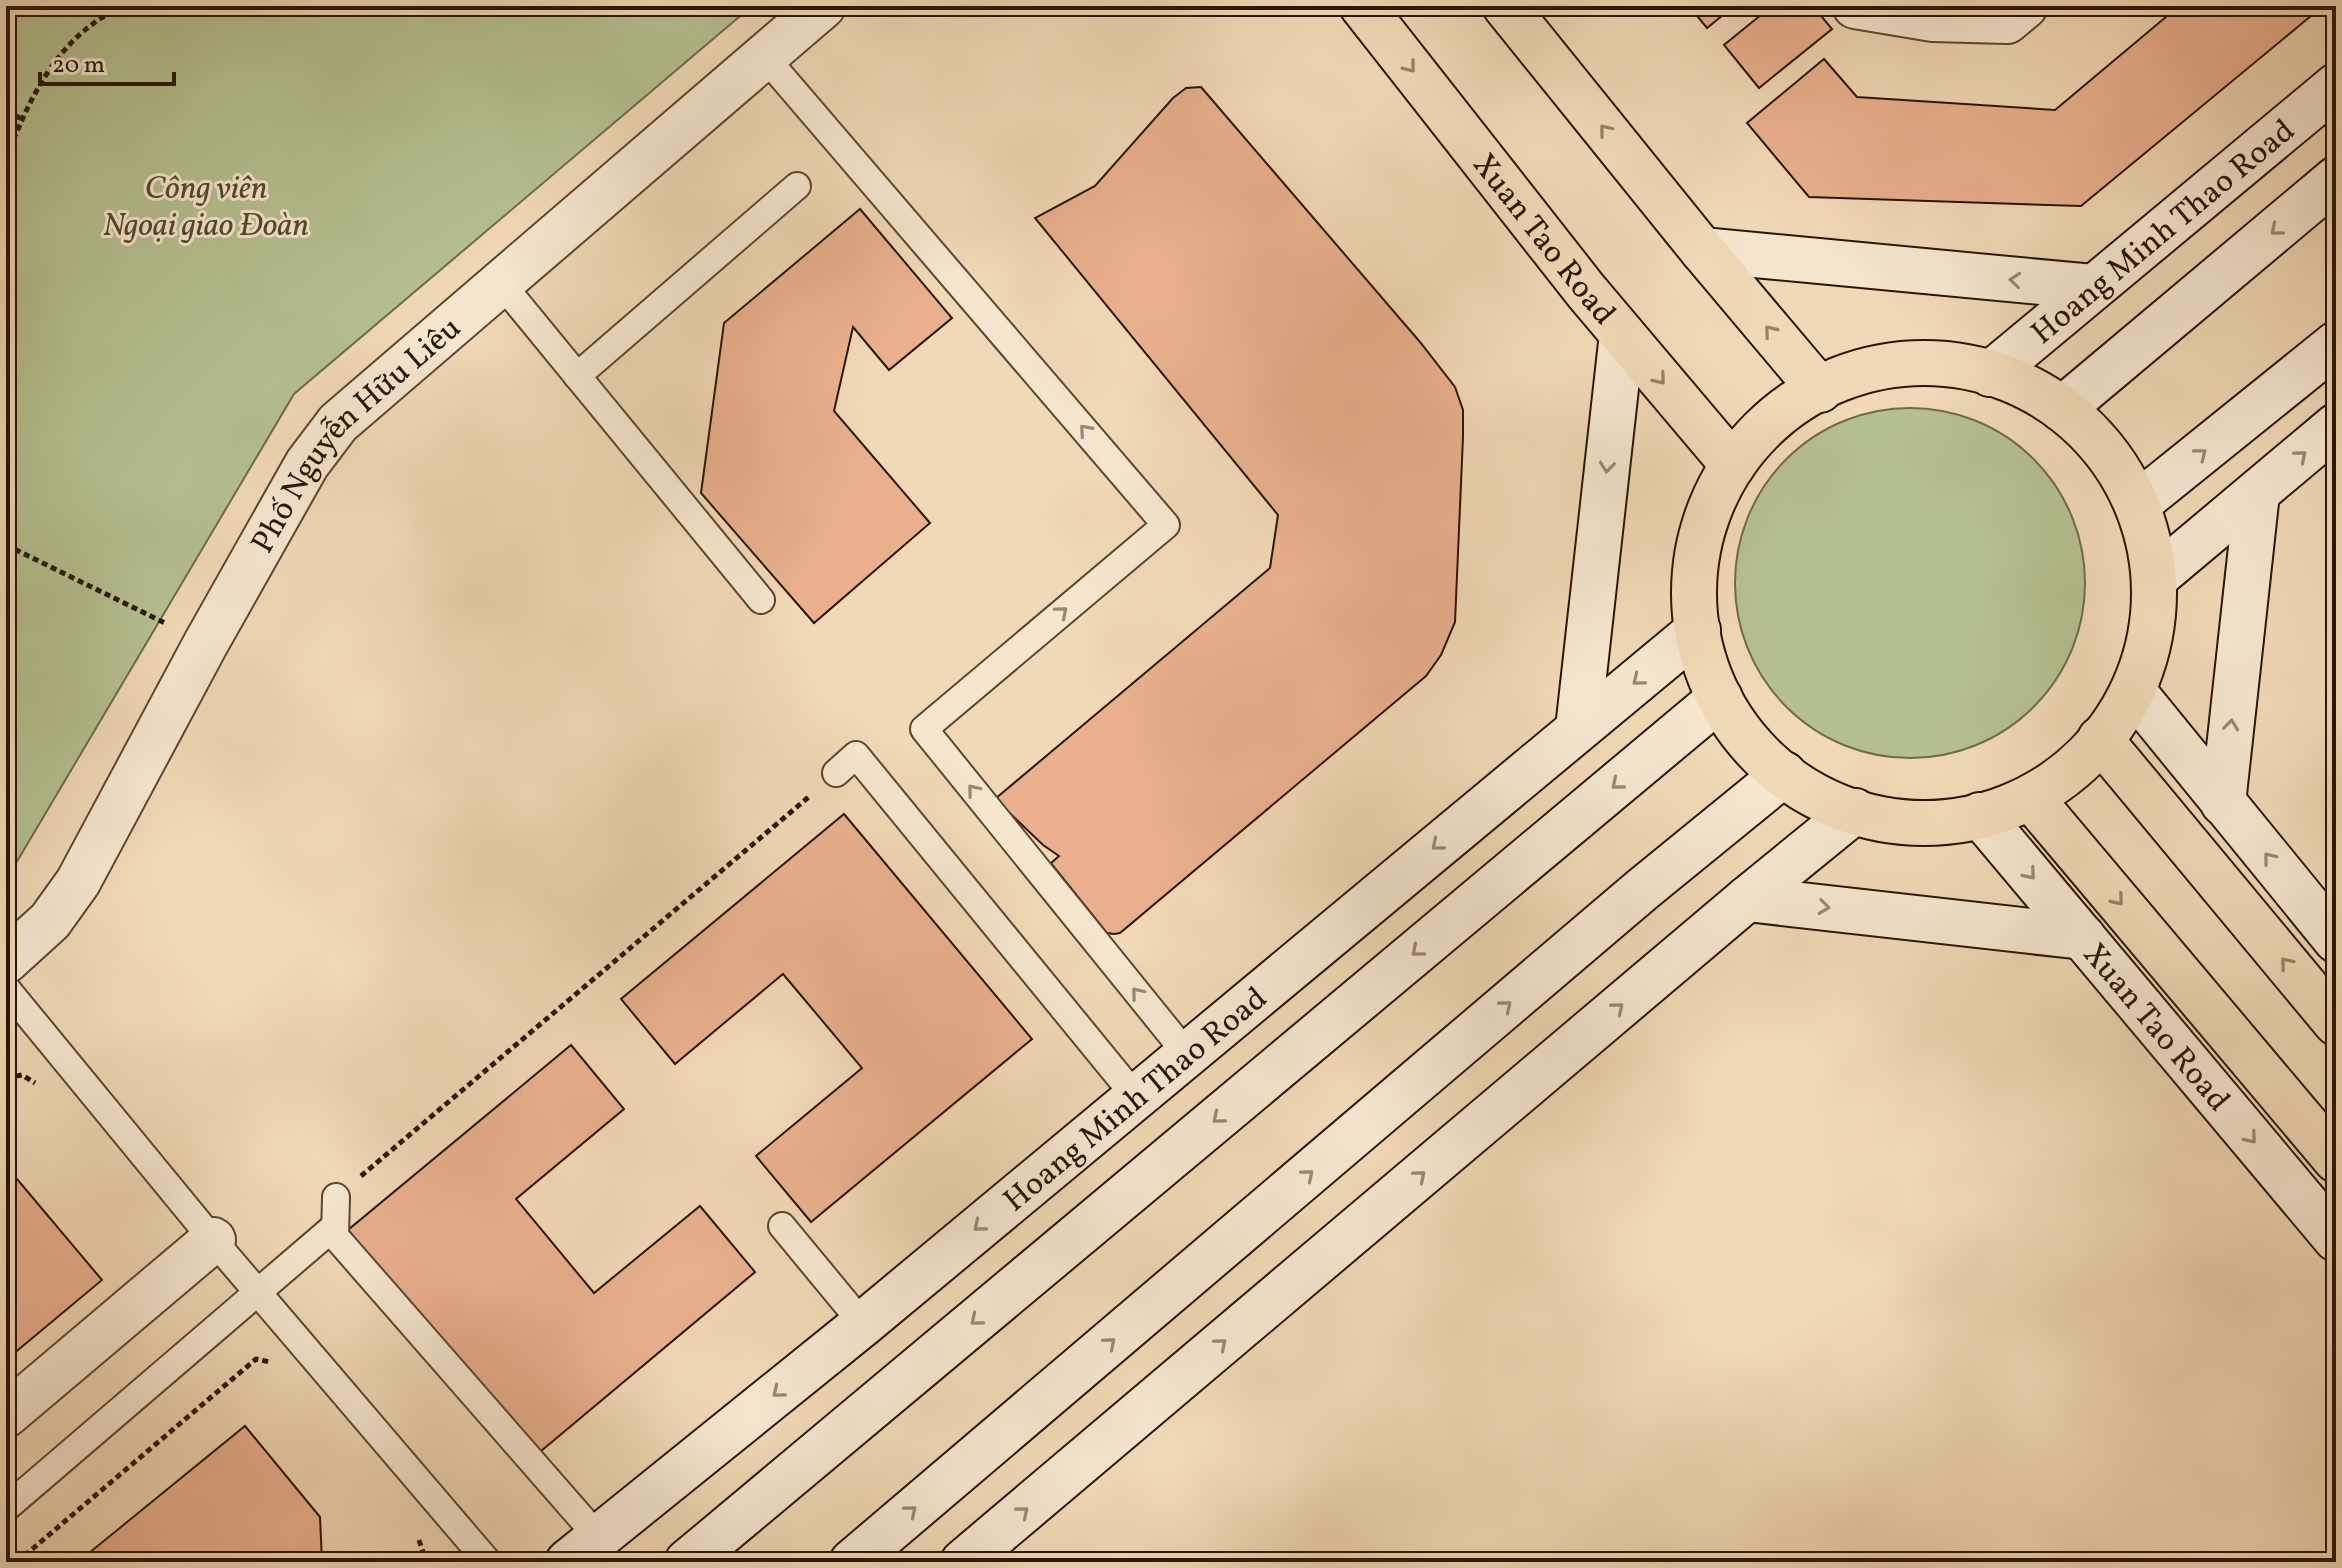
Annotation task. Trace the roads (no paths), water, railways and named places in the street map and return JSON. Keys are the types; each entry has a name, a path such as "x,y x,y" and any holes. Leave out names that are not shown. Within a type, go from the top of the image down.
{"main road":[{"name":"Phố Nguyễn Hữu Liêu","path":"6,961 50,921 78,882 206,643 307,464 338,423 823,6"},
{"name":"Xuan Tao Road","path":"1362,6 1622,334 1733,465"},
{"path":"1505,6 1702,250 1820,390"},
{"path":"1855,6 1933,19 2007,21 2025,6"},
{"name":"Hoang Minh Thao Road","path":"1990,374 2336,86"},
{"path":"2062,409 2336,179"},
{"path":"1702,250 2093,287"},
{"path":"1578,729 1622,334"},
{"path":"2140,502 2336,344"},
{"path":"1940,363 2013,379 2062,409 2076,418 2123,476 2140,502 2151,545 2155,578 2154,620 2133,691 2090,753 2031,798 1960,822 1886,822 1812,796 1751,748 1710,682 1692,606 1702,529 1736,458 1792,404 1863,371 1940,363"},
{"path":"2155,578 2336,426"},
{"path":"2223,803 2257,493"},
{"name":"Hoang Minh Thao Road","path":"583,1549 863,1324 1698,630"},
{"path":"2133,691 2336,940"},
{"path":"687,1562 1720,698"},
{"path":"2100,739 2336,1023"},
{"path":"852,1562 1643,889 1784,774"},
{"name":"Xuan Tao Road","path":"2031,798 2336,1160"},
{"path":"963,1562 1855,811"},
{"name":"Xuan Tao Road","path":"1980,815 2336,1239"},
{"path":"1747,899 2083,937"},
{"path":"6,1415 213,1240"}],"lane":[{"path":"764,56 1166,525 924,729 1186,1053"},
{"path":"577,376 797,186"},
{"path":"501,283 761,600"},
{"path":"836,773 856,755 1135,1096"},
{"path":"6,988 213,1240 488,1562"},
{"path":"336,1197 335,1236 583,1549"},
{"path":"6,1508 335,1226"},
{"path":"782,1226 863,1324"}],"park label":[{"name":"Công viên Ngoại giao Đoàn","path":"206,206"}]}
